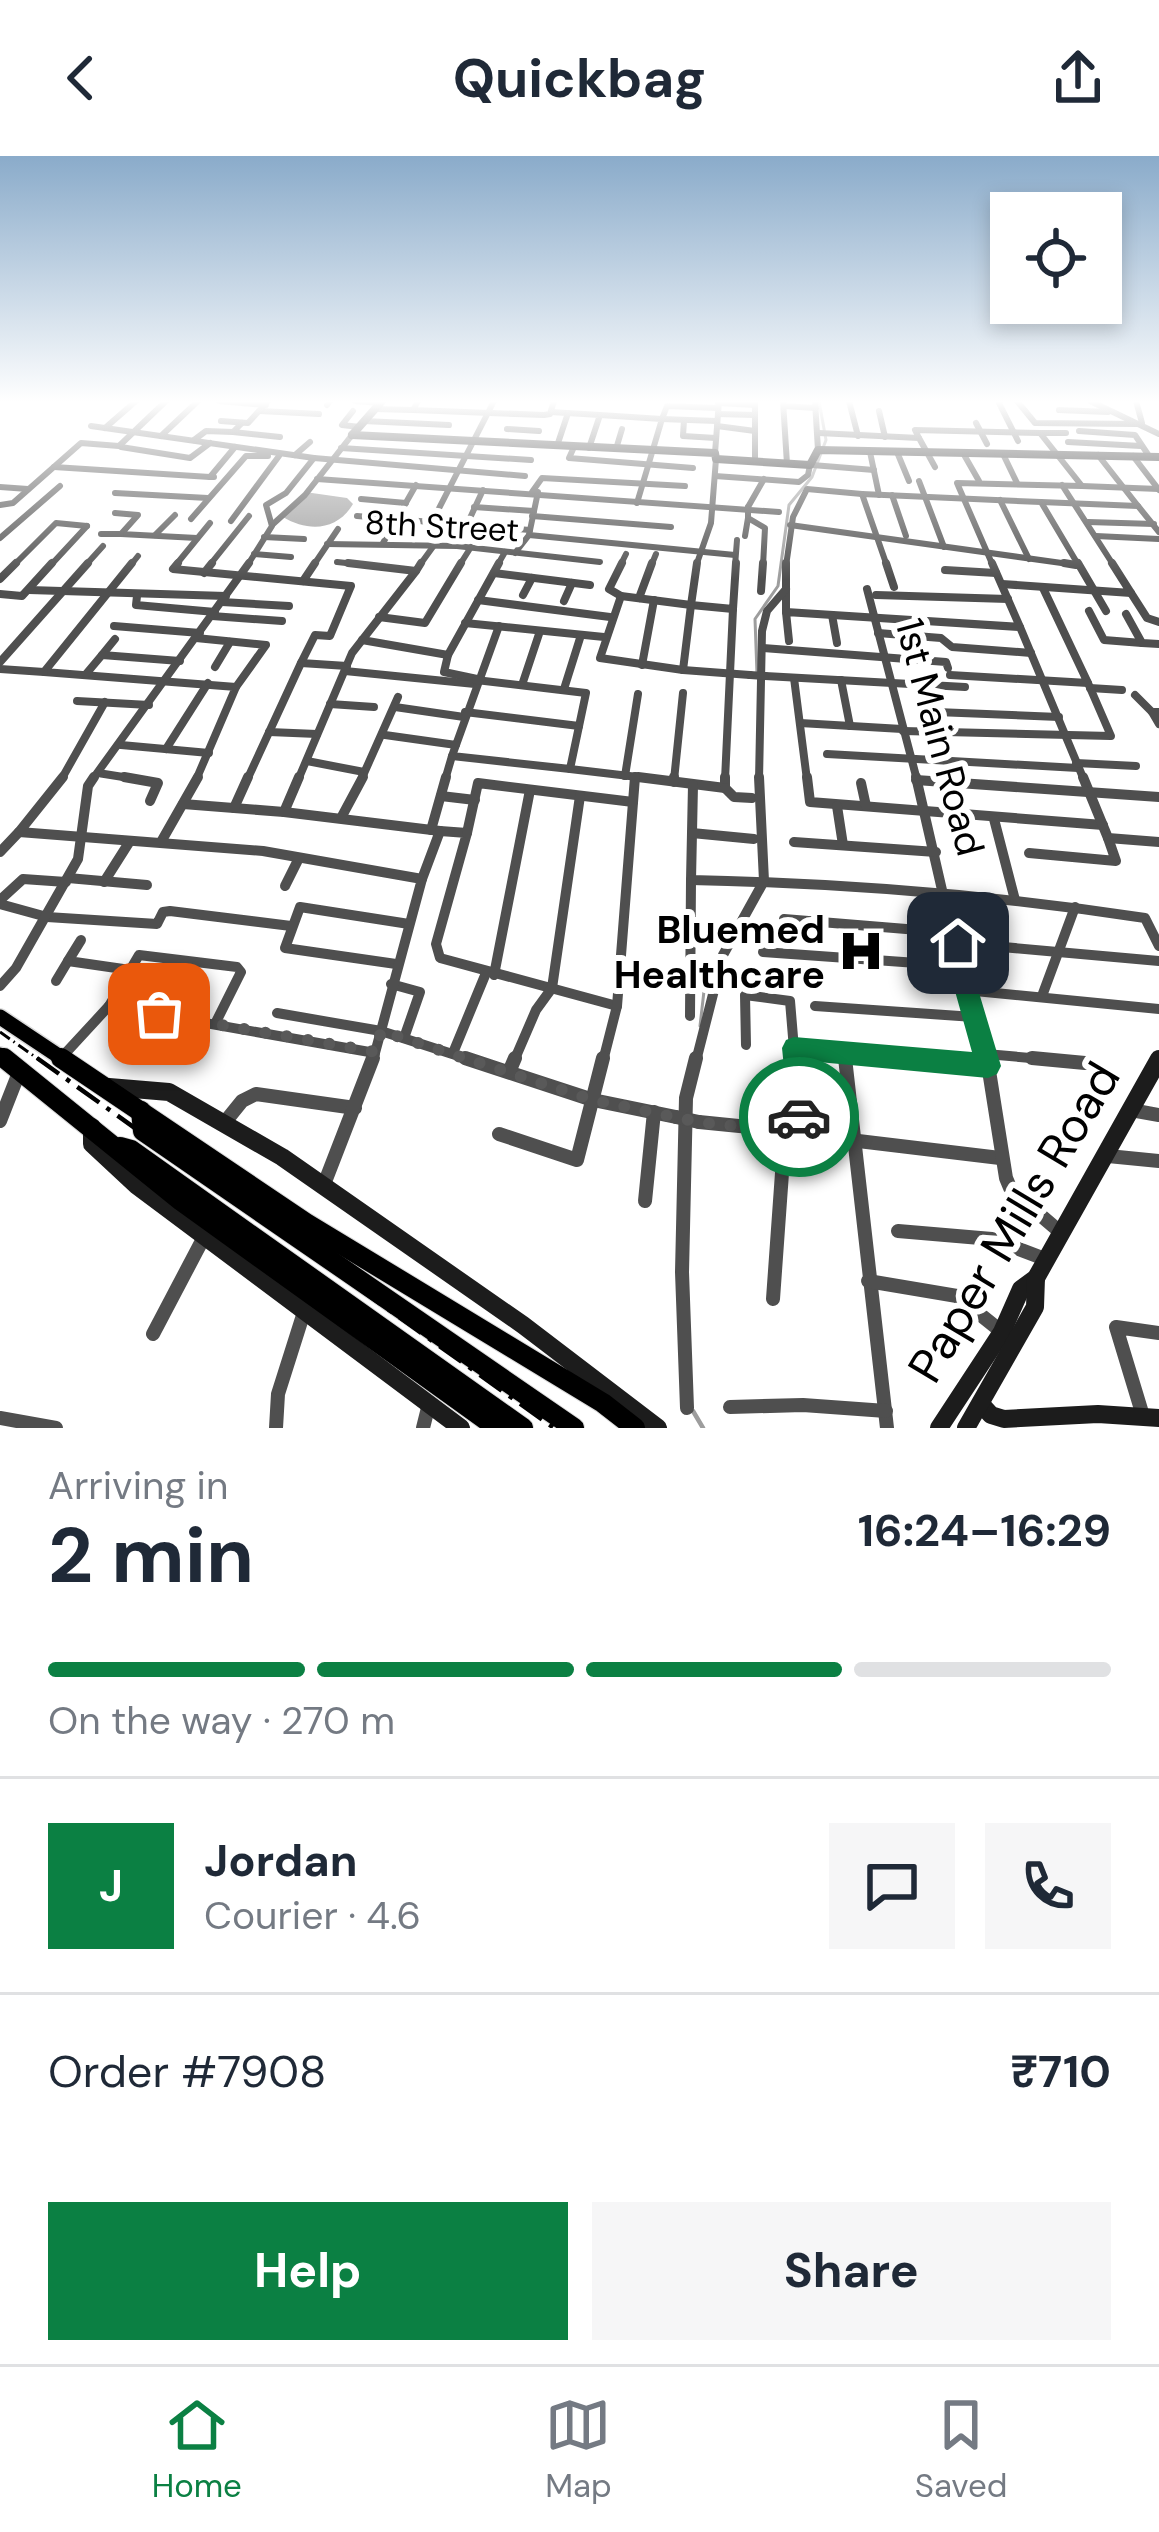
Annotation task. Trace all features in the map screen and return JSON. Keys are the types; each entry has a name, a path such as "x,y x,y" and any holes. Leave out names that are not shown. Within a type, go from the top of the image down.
{"main road":[{"path":"744,460 815,466 817,460"},
{"path":"0,1017 306,1222 603,1403 634,1428"},
{"path":"0,1055 181,1202 497,1428"},
{"name":"Paper Mills Road","path":"966,1428 1035,1307 1041,1269 1059,1231 1108,1156 1159,1059"},
{"path":"108,1087 154,1088 189,1100 225,1122 523,1324 658,1428"},
{"path":"140,1111 143,1131 574,1428"},
{"path":"92,1127 92,1144 101,1155 461,1428"},
{"path":"109,1144 131,1150 524,1428"},
{"name":"Paper Mills Road","path":"939,1428 1002,1332 1021,1289 1041,1269"},
{"path":"981,1405 1006,1424 1151,1418"}],"street":[{"path":"0,505 13,502 60,460"},
{"path":"210,477 223,460"},
{"path":"191,519 241,460"},
{"path":"231,521 276,460"},
{"path":"241,508 264,509 286,494 312,460"},
{"path":"0,986 67,880 84,836 88,786 272,526 332,460"},
{"path":"336,460 525,476"},
{"path":"432,522 463,460"},
{"path":"519,491 531,460"},
{"path":"563,470 568,460"},
{"path":"592,460 693,468"},
{"path":"637,503 649,460"},
{"path":"682,670 700,549 713,505 716,460"},
{"path":"872,460 878,495"},
{"path":"900,460 909,481"},
{"path":"931,460 934,467"},
{"path":"967,460 979,481"},
{"path":"1006,460 1017,483"},
{"path":"1063,460 1082,486"},
{"path":"1102,460 1157,532"},
{"path":"1136,460 1159,490"},
{"path":"53,466 226,478"},
{"path":"715,476 799,482 815,466"},
{"path":"815,466 874,470"},
{"path":"789,641 785,589 790,525 815,466"},
{"path":"135,473 115,493 208,498"},
{"path":"476,681 444,672 448,655 494,573 529,533 542,478 685,486"},
{"path":"317,479 779,512"},
{"path":"724,788 735,555 748,507 764,479"},
{"path":"920,481 944,548"},
{"path":"1029,853 1116,861 957,481 1159,490"},
{"path":"374,566 416,485"},
{"path":"1062,485 1147,618 1159,622"},
{"path":"0,538 60,486"},
{"path":"0,487 28,489"},
{"path":"807,489 1138,506"},
{"path":"457,546 483,490"},
{"path":"862,494 894,587"},
{"path":"892,495 906,536"},
{"path":"569,518 573,496"},
{"path":"361,500 406,503"},
{"path":"1000,500 1029,559"},
{"path":"1041,502 1106,611"},
{"path":"668,544 673,504"},
{"path":"474,508 671,526"},
{"path":"264,509 272,526"},
{"path":"115,513 138,515 121,534"},
{"path":"155,535 175,515"},
{"path":"204,573 249,516"},
{"path":"357,516 668,544 735,555"},
{"path":"360,532 370,517"},
{"path":"748,518 765,528 761,592"},
{"path":"1088,522 1157,532"},
{"path":"0,579 56,523 86,525 29,590 21,596 0,594"},
{"path":"210,523 173,569 351,586 330,636 315,635 234,808"},
{"path":"0,525 13,526"},
{"path":"790,525 1077,565"},
{"path":"328,544 338,529"},
{"path":"1096,536 1157,532"},
{"path":"100,534 196,538"},
{"path":"264,537 304,539"},
{"name":"8th Street","path":"303,581 328,544 382,548 435,544 600,562"},
{"path":"284,812 362,640 435,544"},
{"path":"0,666 103,546"},
{"path":"408,649 471,547"},
{"path":"254,554 291,557"},
{"path":"626,554 609,589 621,596 733,609"},
{"path":"639,598 656,554"},
{"path":"44,672 138,556"},
{"path":"337,562 416,571"},
{"path":"945,570 996,573"},
{"path":"494,573 590,585"},
{"path":"524,595 532,578"},
{"path":"564,601 572,583"},
{"path":"1001,584 1131,593"},
{"path":"800,723 1111,736 1043,588"},
{"path":"696,1020 755,899 759,881 764,856 759,716 763,647 767,611 785,589"},
{"path":"29,590 137,596 146,591 282,621"},
{"name":"1st Main Road","path":"1008,599 872,592 902,730 946,891 959,966 987,1060 1000,1158 1011,1190 1059,1231"},
{"path":"137,596 136,605 289,606"},
{"path":"621,596 610,617 602,660 728,674 965,687"},
{"path":"478,600 610,617"},
{"path":"642,665 654,600"},
{"path":"522,685 544,608"},
{"path":"1089,611 1103,640 1159,644"},
{"path":"786,613 1020,627"},
{"path":"1126,614 1142,643"},
{"path":"832,615 837,643"},
{"path":"379,617 421,625"},
{"path":"465,623 604,638"},
{"path":"114,626 266,645 236,687 219,719 209,753 161,842"},
{"path":"323,1188 376,1052 435,831 440,796 476,681 499,626"},
{"path":"878,633 941,638 949,646 1031,653"},
{"path":"564,688 581,635"},
{"path":"86,674 115,639"},
{"path":"362,640 448,655"},
{"path":"215,668 230,642"},
{"path":"948,668 949,646"},
{"path":"763,647 1122,690"},
{"path":"102,655 180,661"},
{"path":"301,663 586,693 560,793"},
{"path":"0,666 236,687"},
{"path":"794,678 809,800 1103,825"},
{"path":"841,680 850,726"},
{"path":"166,749 208,683"},
{"path":"674,782 683,693"},
{"path":"499,1134 577,1160 617,1006 638,694"},
{"path":"1135,694 1156,712 1159,724"},
{"path":"77,700 149,705"},
{"path":"0,852 62,780 85,731 106,702"},
{"path":"341,818 385,735 396,702 465,715 579,725"},
{"path":"330,704 374,707"},
{"path":"936,712 1059,717"},
{"path":"269,732 317,734"},
{"path":"385,735 567,769 724,788 734,797 752,798"},
{"path":"121,745 209,753"},
{"path":"827,754 1136,766"},
{"path":"307,761 364,772"},
{"path":"98,773 158,783 150,801"},
{"path":"62,780 88,786"},
{"path":"916,780 1159,797"},
{"path":"617,1006 490,974 440,958 436,951 478,783 633,802"},
{"path":"860,783 866,806"},
{"path":"687,1408 683,1299 686,1098 696,1020 691,928 693,785"},
{"path":"453,1053 490,974 530,790"},
{"path":"440,796 475,800"},
{"path":"509,1072 536,1010 552,988 580,796"},
{"path":"183,804 467,833"},
{"path":"838,806 843,845"},
{"path":"994,819 1015,899"},
{"path":"19,832 299,858 422,879"},
{"path":"692,833 760,838"},
{"path":"1108,838 1159,842"},
{"path":"104,882 130,840"},
{"path":"794,842 936,852"},
{"path":"285,886 299,858"},
{"path":"147,885 23,879 0,902 47,917 157,924 163,912 170,911 291,926"},
{"path":"691,880 946,891 1075,907 1145,918 1159,946"},
{"path":"396,964 285,947 300,907 409,923"},
{"path":"1042,996 1075,907"},
{"path":"784,919 1159,961"},
{"path":"691,928 724,930"},
{"path":"56,982 81,940"},
{"path":"764,952 959,966"},
{"path":"61,1058 109,1006 139,955 241,968 215,1024"},
{"path":"68,961 130,970"},
{"path":"391,985 420,992 404,1038"},
{"path":"965,990 1159,1010"},
{"path":"746,1045 745,995 790,1001 792,1132 773,1299"},
{"path":"109,1006 376,1052"},
{"path":"815,1006 974,1017"},
{"path":"277,1012 381,1031 593,1100 698,1122 1000,1158"},
{"path":"794,1048 1085,1063"},
{"path":"730,1407 772,1404 886,1420 845,1054"},
{"path":"0,1121 20,1070"},
{"path":"225,1122 242,1101 256,1094 356,1108"},
{"path":"1131,1110 1159,1115"},
{"path":"645,1201 653,1112"},
{"path":"1108,1156 1159,1161"},
{"path":"898,1231 1017,1242 1041,1269"},
{"path":"153,1334 204,1237"},
{"path":"868,1281 957,1296 1002,1332"},
{"path":"276,1428 278,1394 304,1312"},
{"path":"1151,1418 1116,1327 1159,1333"},
{"path":"423,1428 429,1404"},
{"path":"0,1418 56,1428"}],"shaded area":[{"path":"305,492 347,498 353,504 339,520 321,526 283,517"}],"waterway":[{"path":"757,674 755,619 778,586 789,505 812,477 818,460"},
{"path":"700,1026 704,991 712,978"},
{"path":"693,1411 703,1428"}],"railway":[{"path":"0,1032 41,1061"},
{"path":"37,1058 554,1428"}],"way so far":[{"path":"159,1014 376,1052 381,1031 593,1100 698,1122 800,1133 799,1117"}],"place":[{"name":"Bluemed Healthcare","path":"861,951"}],"route":[{"path":"799,1117 794,1048 988,1066 959,966 958,943"}]}
